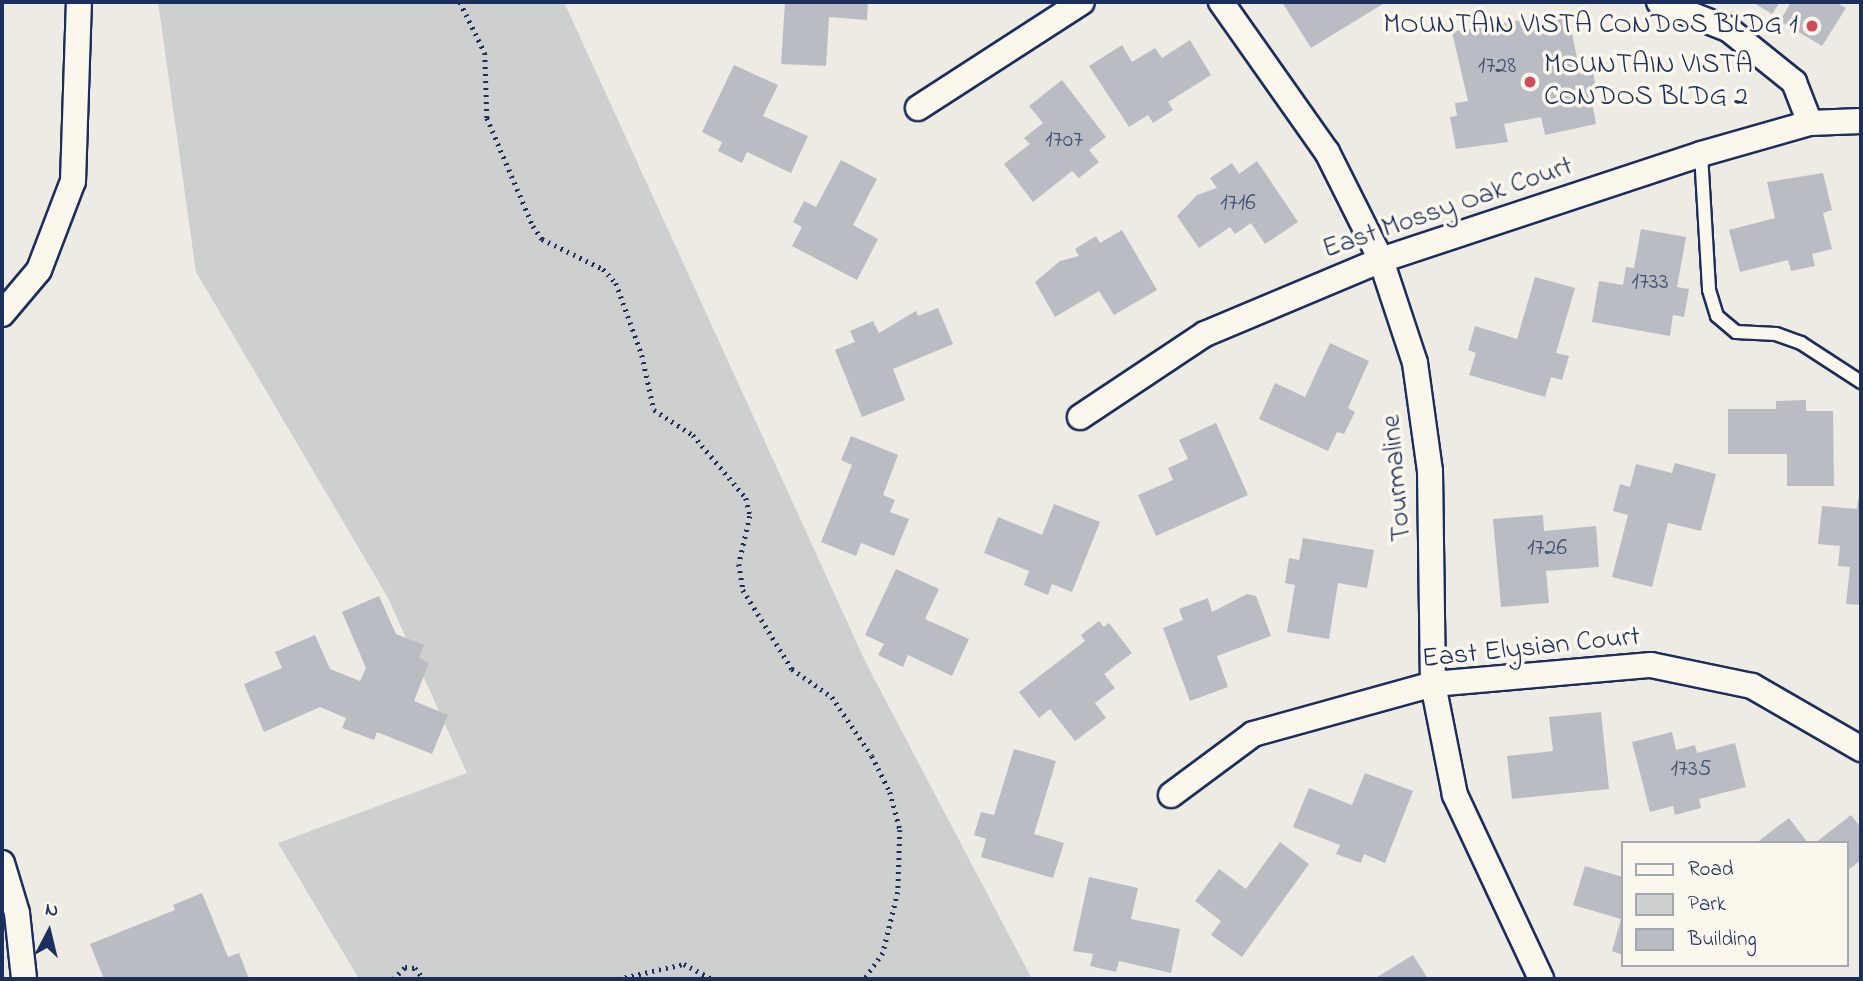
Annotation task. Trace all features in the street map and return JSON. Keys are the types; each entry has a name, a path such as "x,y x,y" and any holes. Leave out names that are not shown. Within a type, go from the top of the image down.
{"street":[{"path":"2,314 39,270 72,181 79,2"},
{"path":"918,108 1082,2"},
{"name":"Tourmaline","path":"1221,2 1327,152 1381,260 1415,363 1430,471 1433,684 1455,795 1541,979"},
{"path":"1658,2 1737,37 1794,82 1810,123"},
{"name":"East Mossy Oak Court","path":"1080,417 1205,334 1381,260 1701,154 1810,123 1861,121"},
{"name":"East Elysian Court","path":"1171,795 1253,734 1433,684 1651,666 1752,686 1861,749"},
{"path":"2,863 17,913 24,979"}],"lane":[{"path":"1701,154 1709,290 1717,316 1736,332 1776,334 1801,343 1861,382"}],"path":[{"path":"460,2 485,53 487,118 533,226 542,239 594,264 616,283 642,355 654,410 693,435 746,498 750,516 739,565 743,590 793,669 832,697 872,756 890,792 900,830 898,891 883,953 865,979"},
{"path":"618,979 684,964 712,979"},
{"path":"393,979 405,967 415,968 424,979"}],"green space":[{"path":"158,2 564,2 866,663 1032,979 359,979 278,843 467,773 387,596 196,272"}],"building":[{"path":"785,2 868,2 867,20 829,17 826,66 781,64"},
{"path":"1282,2 1386,2 1311,48"},
{"name":"MOUNTAIN VISTA CONDOS BLDG 1","path":"1752,2 1780,2 1772,14"},
{"name":"MOUNTAIN VISTA CONDOS BLDG 1","path":"1791,2 1835,2 1846,8 1822,46 1780,21"},
{"name":"MOUNTAIN VISTA CONDOS BLDG 2","path":"1568,12 1580,74 1593,71 1596,90 1590,91 1596,124 1545,135 1541,117 1504,124 1508,142 1456,149 1450,117 1457,116 1455,103 1468,101 1452,32"},
{"path":"1190,40 1211,75 1168,102 1173,110 1153,123 1148,115 1129,127 1089,66 1122,45 1132,62 1155,48 1162,58"},
{"path":"734,65 778,85 763,116 808,136 791,173 747,152 742,163 718,151 722,142 702,132"},
{"path":"1062,80 1106,137 1089,150 1099,162 1079,178 1072,171 1033,202 1004,164 1030,144 1024,138 1043,123 1029,106"},
{"path":"841,160 877,179 853,225 878,239 857,280 792,246 802,227 793,222 804,201 816,207"},
{"path":"1257,161 1298,222 1265,244 1251,223 1235,234 1230,227 1199,248 1177,216 1197,195 1217,188 1210,178 1232,163 1239,174"},
{"path":"1823,173 1832,210 1823,213 1832,249 1812,254 1815,266 1791,271 1788,260 1740,272 1729,230 1775,218 1767,182"},
{"path":"1641,229 1686,237 1677,287 1689,289 1684,317 1673,315 1670,336 1592,322 1599,281 1623,285 1626,267 1634,268"},
{"path":"1122,230 1157,290 1114,315 1099,291 1055,317 1035,282 1060,261 1079,256 1075,249 1096,236 1100,243"},
{"path":"1535,277 1575,288 1556,353 1569,356 1562,380 1551,377 1545,397 1469,375 1476,353 1468,350 1475,326 1517,339"},
{"path":"938,308 953,344 893,369 905,400 862,417 835,350 855,342 850,331 873,321 879,333 916,311 918,316"},
{"path":"1330,343 1369,361 1348,408 1355,412 1344,434 1337,432 1328,451 1259,419 1275,383 1305,397"},
{"path":"1806,400 1806,411 1833,411 1834,486 1787,486 1787,454 1728,454 1728,409 1776,409 1776,401"},
{"path":"1216,423 1248,495 1156,536 1138,495 1173,480 1168,468 1188,459 1179,440"},
{"path":"851,436 898,455 883,495 895,500 890,512 909,519 894,556 861,543 856,556 821,542 852,465 841,460"},
{"path":"1675,463 1716,474 1701,531 1668,523 1652,587 1612,577 1628,515 1613,511 1620,484 1630,487 1636,464 1672,473"},
{"path":"1858,499 1861,499 1861,605 1846,604 1850,567 1838,566 1840,546 1818,544 1822,506 1857,509"},
{"path":"1054,504 1100,522 1072,592 1052,584 1048,595 1024,585 1029,571 984,553 998,517 1042,535"},
{"path":"1543,515 1544,531 1596,526 1599,567 1546,571 1549,603 1501,607 1493,519"},
{"path":"1303,538 1374,550 1367,588 1338,583 1329,639 1287,632 1295,585 1285,583 1289,558 1299,560"},
{"path":"896,569 939,589 925,619 969,639 952,676 908,655 903,667 878,655 884,644 865,635"},
{"path":"1247,594 1256,596 1271,636 1217,656 1228,687 1190,701 1163,628 1183,620 1179,609 1208,598 1212,612"},
{"path":"379,596 396,634 424,645 419,658 429,663 414,701 448,715 432,754 377,732 374,740 342,728 346,718 320,707 264,732 244,684 282,668 275,652 315,635 330,669 360,681 366,668 342,612"},
{"path":"1099,621 1104,627 1109,623 1132,653 1104,674 1115,688 1095,703 1106,718 1075,741 1050,709 1039,718 1019,692 1085,641 1081,635"},
{"path":"1601,712 1609,789 1512,799 1507,756 1553,751 1549,717"},
{"path":"1672,732 1676,750 1695,745 1697,753 1735,743 1746,787 1699,799 1701,808 1675,815 1673,806 1650,812 1632,742"},
{"path":"1014,749 1056,761 1034,834 1064,843 1053,878 981,857 986,839 974,835 981,812 994,815"},
{"path":"1365,773 1413,791 1385,863 1364,854 1361,863 1336,854 1340,845 1293,827 1309,788 1352,805"},
{"path":"1851,815 1861,828 1861,860 1849,869 1849,841 1818,841"},
{"path":"1789,818 1806,841 1759,841"},
{"path":"1280,842 1309,864 1242,957 1211,935 1221,921 1195,901 1219,869 1246,889"},
{"path":"1585,866 1622,877 1622,955 1612,951 1621,919 1573,905"},
{"path":"1089,877 1138,888 1131,919 1180,929 1171,973 1119,961 1116,972 1090,966 1093,954 1073,951"},
{"path":"202,893 228,957 239,953 249,979 104,979 90,944 175,910 173,905"},
{"path":"1413,955 1428,979 1374,979"}],"place":[{"name":"MOUNTAIN VISTA CONDOS BLDG 1","path":"1812,26"},
{"name":"MOUNTAIN VISTA CONDOS BLDG 2","path":"1530,82"}]}
